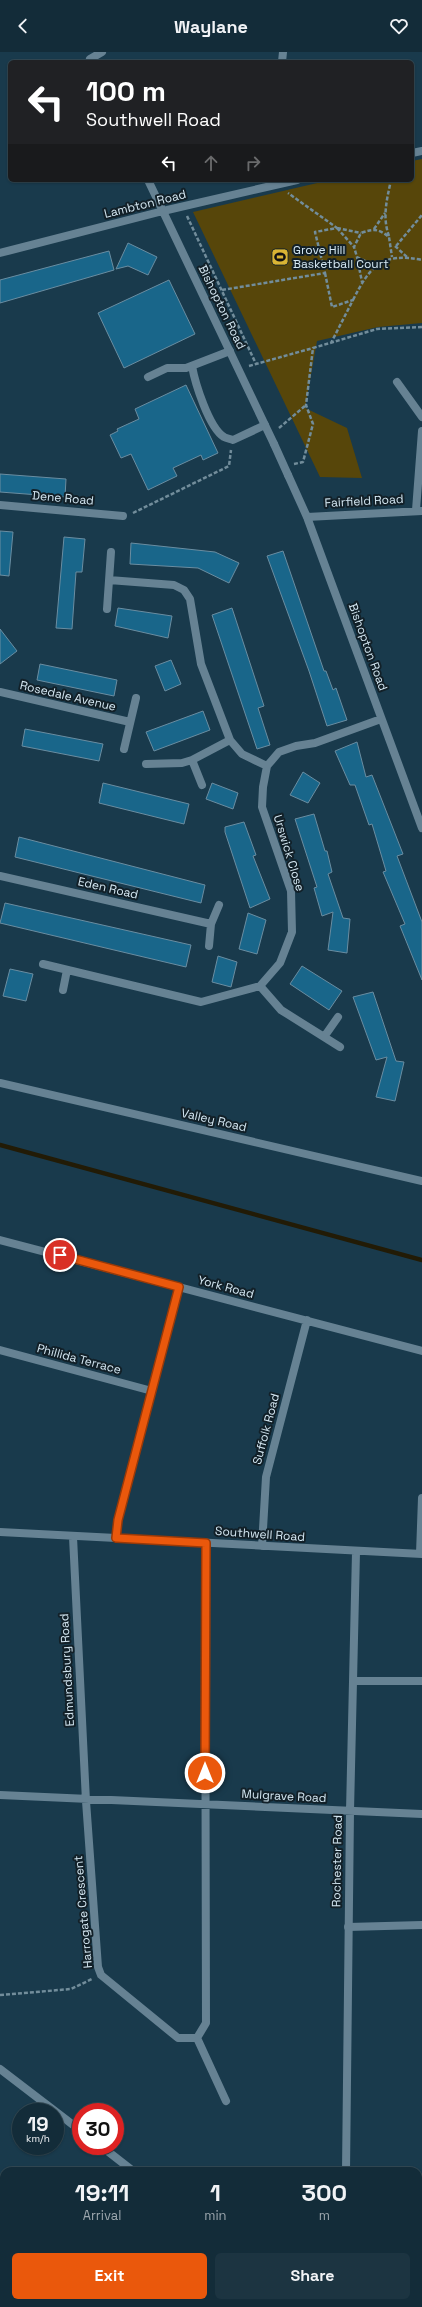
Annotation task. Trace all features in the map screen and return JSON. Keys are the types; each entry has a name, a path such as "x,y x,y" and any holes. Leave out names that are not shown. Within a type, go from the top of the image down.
{"street":[{"path":"89,58 102,52"},
{"name":"Bishopton Road","path":"149,182 239,369 307,517 422,828"},
{"name":"Lambton Road","path":"0,253 163,211 289,182"},
{"path":"148,377 167,368 192,366 230,352"},
{"path":"192,366 195,384 215,428 223,437 233,440 265,425"},
{"path":"397,382 422,417"},
{"path":"419,511 422,431"},
{"name":"Dene Road","path":"0,505 124,516"},
{"name":"Fairfield Road","path":"307,517 419,511"},
{"path":"107,609 111,552"},
{"path":"109,580 174,585 184,590 190,599 201,664 230,740 242,754 267,766"},
{"name":"Rosedale Avenue","path":"0,692 130,722"},
{"name":"Rosedale Avenue","path":"124,749 136,698"},
{"name":"Urswick Close","path":"260,986 280,963 292,932 292,891 262,807 262,787 267,766 279,752 296,746 315,742 381,718"},
{"path":"146,764 182,763 192,760 230,740"},
{"path":"192,760 202,785"},
{"name":"Eden Road","path":"0,876 211,924"},
{"path":"209,946 211,924 219,905"},
{"path":"43,964 201,1002 260,986 280,1010 340,1047"},
{"path":"63,990 67,970"},
{"path":"324,1037 338,1017"},
{"name":"Valley Road","path":"0,1083 422,1181"},
{"name":"York Road","path":"0,1240 422,1351"},
{"path":"116,1538 118,1520 179,1287"},
{"name":"Suffolk Road","path":"262,1546 266,1477 307,1320"},
{"name":"Phillida Terrace","path":"0,1350 152,1391"},
{"path":"421,1554 422,1498"},
{"name":"Southwell Road","path":"0,1532 356,1552 421,1554"},
{"name":"Edmundsbury Road","path":"73,1537 86,1801"},
{"path":"206,1543 204,1804 206,2023 197,2038 226,2101"},
{"name":"Rochester Road","path":"346,2167 348,1927 356,1552"},
{"path":"353,1681 422,1681"},
{"name":"Mulgrave Road","path":"0,1796 86,1801 204,1804 350,1812 422,1814"},
{"name":"Harrogate Crescent","path":"86,1801 98,1967 101,1975 178,2038 197,2038"},
{"path":"348,1927 422,1925"},
{"path":"0,2069 72,2124"},
{"path":"112,2155 128,2167"}],"path":[{"path":"392,182 385,214 386,227 391,243 392,257"},
{"path":"276,185 337,228 354,247 362,283"},
{"path":"183,207 256,364"},
{"path":"374,229 385,214"},
{"path":"396,246 422,215"},
{"path":"354,300 332,308 315,232 337,228 360,233 374,229 381,230 389,237"},
{"path":"354,247 360,233"},
{"path":"391,243 407,257"},
{"path":"357,257 367,262 377,264"},
{"path":"331,342 362,283 377,264 392,257 407,257 422,260"},
{"path":"222,290 325,273"},
{"path":"239,369 377,329 422,328"},
{"path":"303,462 313,424 306,405 314,348"},
{"path":"270,436 306,405"},
{"path":"124,516 138,512 229,466 233,440"},
{"path":"0,1994 71,1989 101,1975"}],"shaded area":[{"path":"422,159 422,323 378,327 317,341 305,408 347,428 362,478 320,477 193,212 321,182 414,182 414,161"}],"building":[{"path":"128,243 157,257 148,275 128,266 116,269"},
{"path":"109,251 114,270 0,303 0,280"},
{"path":"169,280 195,334 124,368 98,313"},
{"path":"186,385 218,453 203,460 201,455 173,468 177,476 148,490 131,454 121,458 110,435 118,431 117,429 139,419 135,409"},
{"path":"0,474 66,479 65,497 0,492"},
{"path":"0,531 13,532 9,576 0,575"},
{"path":"64,537 85,539 82,572 76,572 72,629 56,628"},
{"path":"131,543 215,552 239,563 229,583 198,568 130,564"},
{"path":"283,551 324,671 326,671 333,690 336,688 347,720 327,726 309,671 267,556"},
{"path":"118,608 172,616 168,638 115,626"},
{"path":"232,608 264,706 258,708 270,745 257,749 212,615"},
{"path":"0,629 17,651 0,664"},
{"path":"171,660 181,684 165,691 155,666"},
{"path":"40,664 117,680 114,696 37,680"},
{"path":"203,711 210,730 154,751 146,732"},
{"path":"25,729 103,744 99,761 22,746"},
{"path":"357,742 366,777 372,775 403,854 397,856 422,922 422,980 400,926 405,924 383,872 386,871 372,824 369,825 355,785 350,785 335,751"},
{"path":"303,772 320,783 308,803 290,795"},
{"path":"103,783 189,804 184,824 99,803"},
{"path":"212,783 238,793 233,809 206,799"},
{"path":"314,814 325,851 327,851 332,872 328,874 343,918 350,919 347,953 328,950 333,912 322,916 314,888 317,887 295,819"},
{"path":"244,822 256,855 253,856 270,899 250,908 225,832 225,827"},
{"path":"19,837 205,885 201,903 15,857"},
{"path":"5,903 191,945 186,967 0,923"},
{"path":"248,913 266,920 257,954 239,949"},
{"path":"218,956 237,962 231,987 212,982"},
{"path":"302,966 342,991 329,1010 290,984"},
{"path":"10,969 33,974 26,1001 3,996"},
{"path":"373,992 396,1061 404,1062 395,1101 376,1097 387,1057 376,1060 353,997"}],"waterway":[{"path":"0,1145 422,1260"}],"place":[{"name":"Grove Hill Basketball Court","path":"280,257"}],"route":[{"path":"60,1255 179,1287 118,1520 116,1538 206,1543 205,1773"}]}
